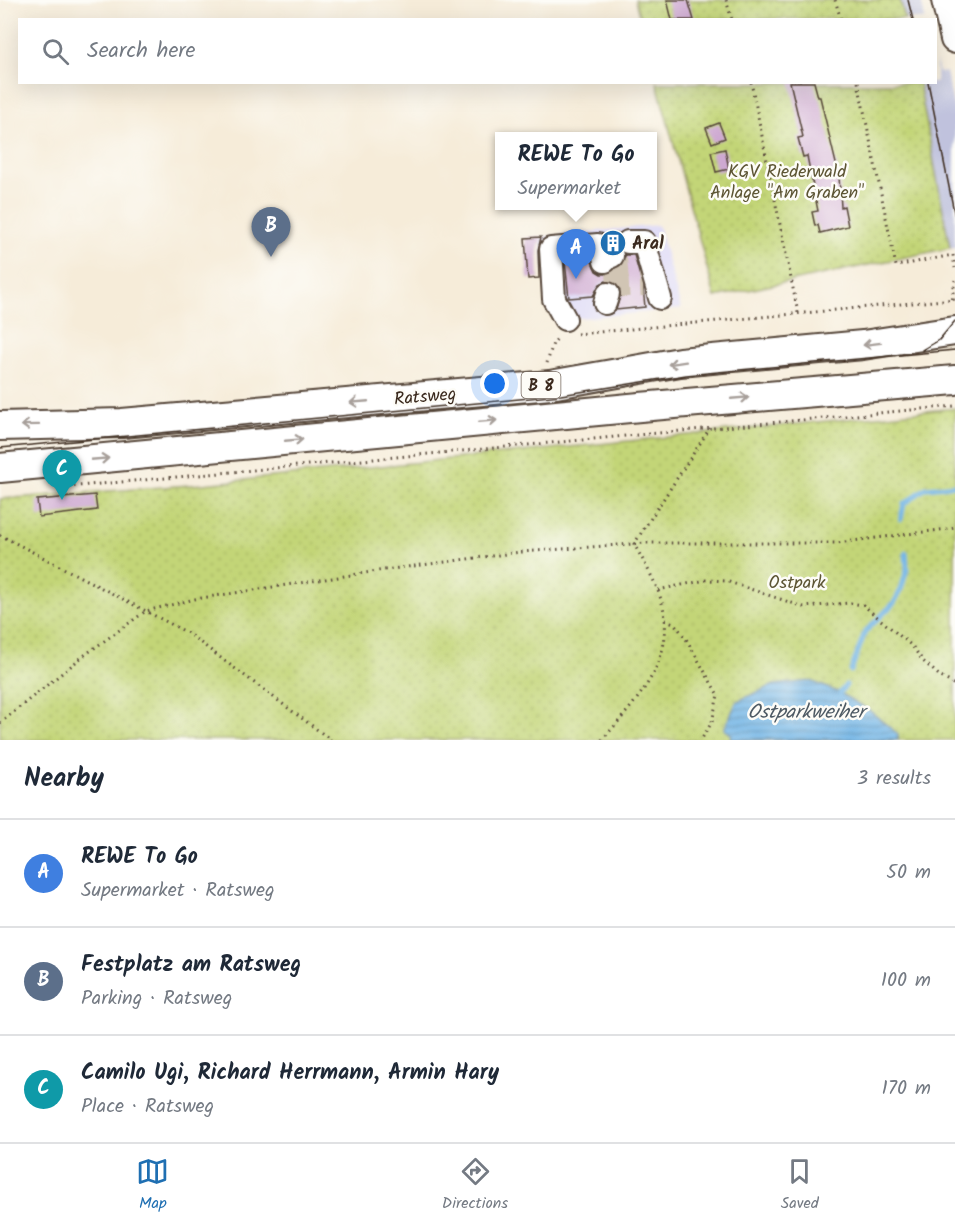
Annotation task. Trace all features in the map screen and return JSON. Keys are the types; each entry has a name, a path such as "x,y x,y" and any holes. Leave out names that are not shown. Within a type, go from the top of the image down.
{"main road":[{"path":"946,0 955,39"},
{"name":"Ratsweg","path":"0,426 122,423 550,385 690,361 854,346 955,331"},
{"name":"Ratsweg","path":"0,468 640,407 955,380"}],"lane":[{"path":"566,330 554,299 551,249 635,265"}],"path":[{"path":"726,0 731,18"},
{"path":"835,0 841,18"},
{"path":"751,84 798,313"},
{"path":"858,84 896,266 953,255 955,268"},
{"path":"545,369 554,343 566,330 953,299 955,280"},
{"path":"56,488 955,406"},
{"path":"634,544 711,428"},
{"path":"0,723 82,657 146,611 195,599 521,552 634,544 837,543 955,528"},
{"path":"0,535 194,638 331,740"},
{"path":"602,740 639,698 658,665 665,620 658,590 634,544"},
{"path":"658,590 706,580 726,581 804,607 850,603 863,605 912,646 941,677 955,685"},
{"path":"665,620 674,622 685,637 717,695 712,722 701,740"}],"shaded area":[{"path":"900,0 921,0 925,18 905,18"},
{"path":"937,65 939,73 946,72 955,112 955,247 950,248 919,84 937,84"},
{"path":"658,225 681,309 580,318 548,310 541,237"}],"green space":[{"path":"635,0 900,0 905,18 640,18"},
{"name":"KGV Riederwald Anlage \"Am Graben\"","path":"657,84 919,84 950,248 715,297"},
{"name":"Ostpark","path":"955,408 955,740 0,740 0,499 203,484"}],"water":[{"name":"Ostparkweiher","path":"811,681 840,693 869,710 898,734 898,740 729,740 732,735 724,729 737,701 774,685"}],"building":[{"path":"667,0 688,0 693,18 672,18"},
{"path":"790,84 815,84 818,97 820,97 839,176 841,207 844,206 848,226 820,233 818,225 815,226 812,212 818,211 807,156 803,157 798,138 803,137"},
{"path":"719,123 725,138 712,143 706,128"},
{"path":"725,149 729,169 716,172 711,152"},
{"path":"541,237 538,250 539,278 528,279 525,238"},
{"path":"625,255 634,255 643,287 645,307 616,310 621,292 612,281 600,284 593,296 569,298 565,261 591,259 596,271 608,274 621,266 625,261"},
{"path":"95,495 97,510 39,517 37,500"}],"waterway":[{"path":"901,519 904,504 926,488 955,485"},
{"path":"851,671 865,632 894,603 901,590 907,569 906,553"},
{"path":"840,693 846,685"}],"tunnel":[{"path":"598,245 628,242"},
{"path":"606,270 641,267"},
{"path":"607,287 643,285"}],"tram line":[{"path":"908,0 912,18"},
{"path":"928,84 955,217"},
{"path":"922,350 939,340 955,321"},
{"path":"0,448 561,395 686,375 955,350"}],"place":[{"name":"Aral","path":"613,243"},
{"name":"Festplatz am Ratsweg","path":"271,257"},
{"name":"REWE To Go","path":"576,279"},
{"name":"Camilo Ugi, Richard Herrmann, Armin Hary","path":"62,500"}]}
